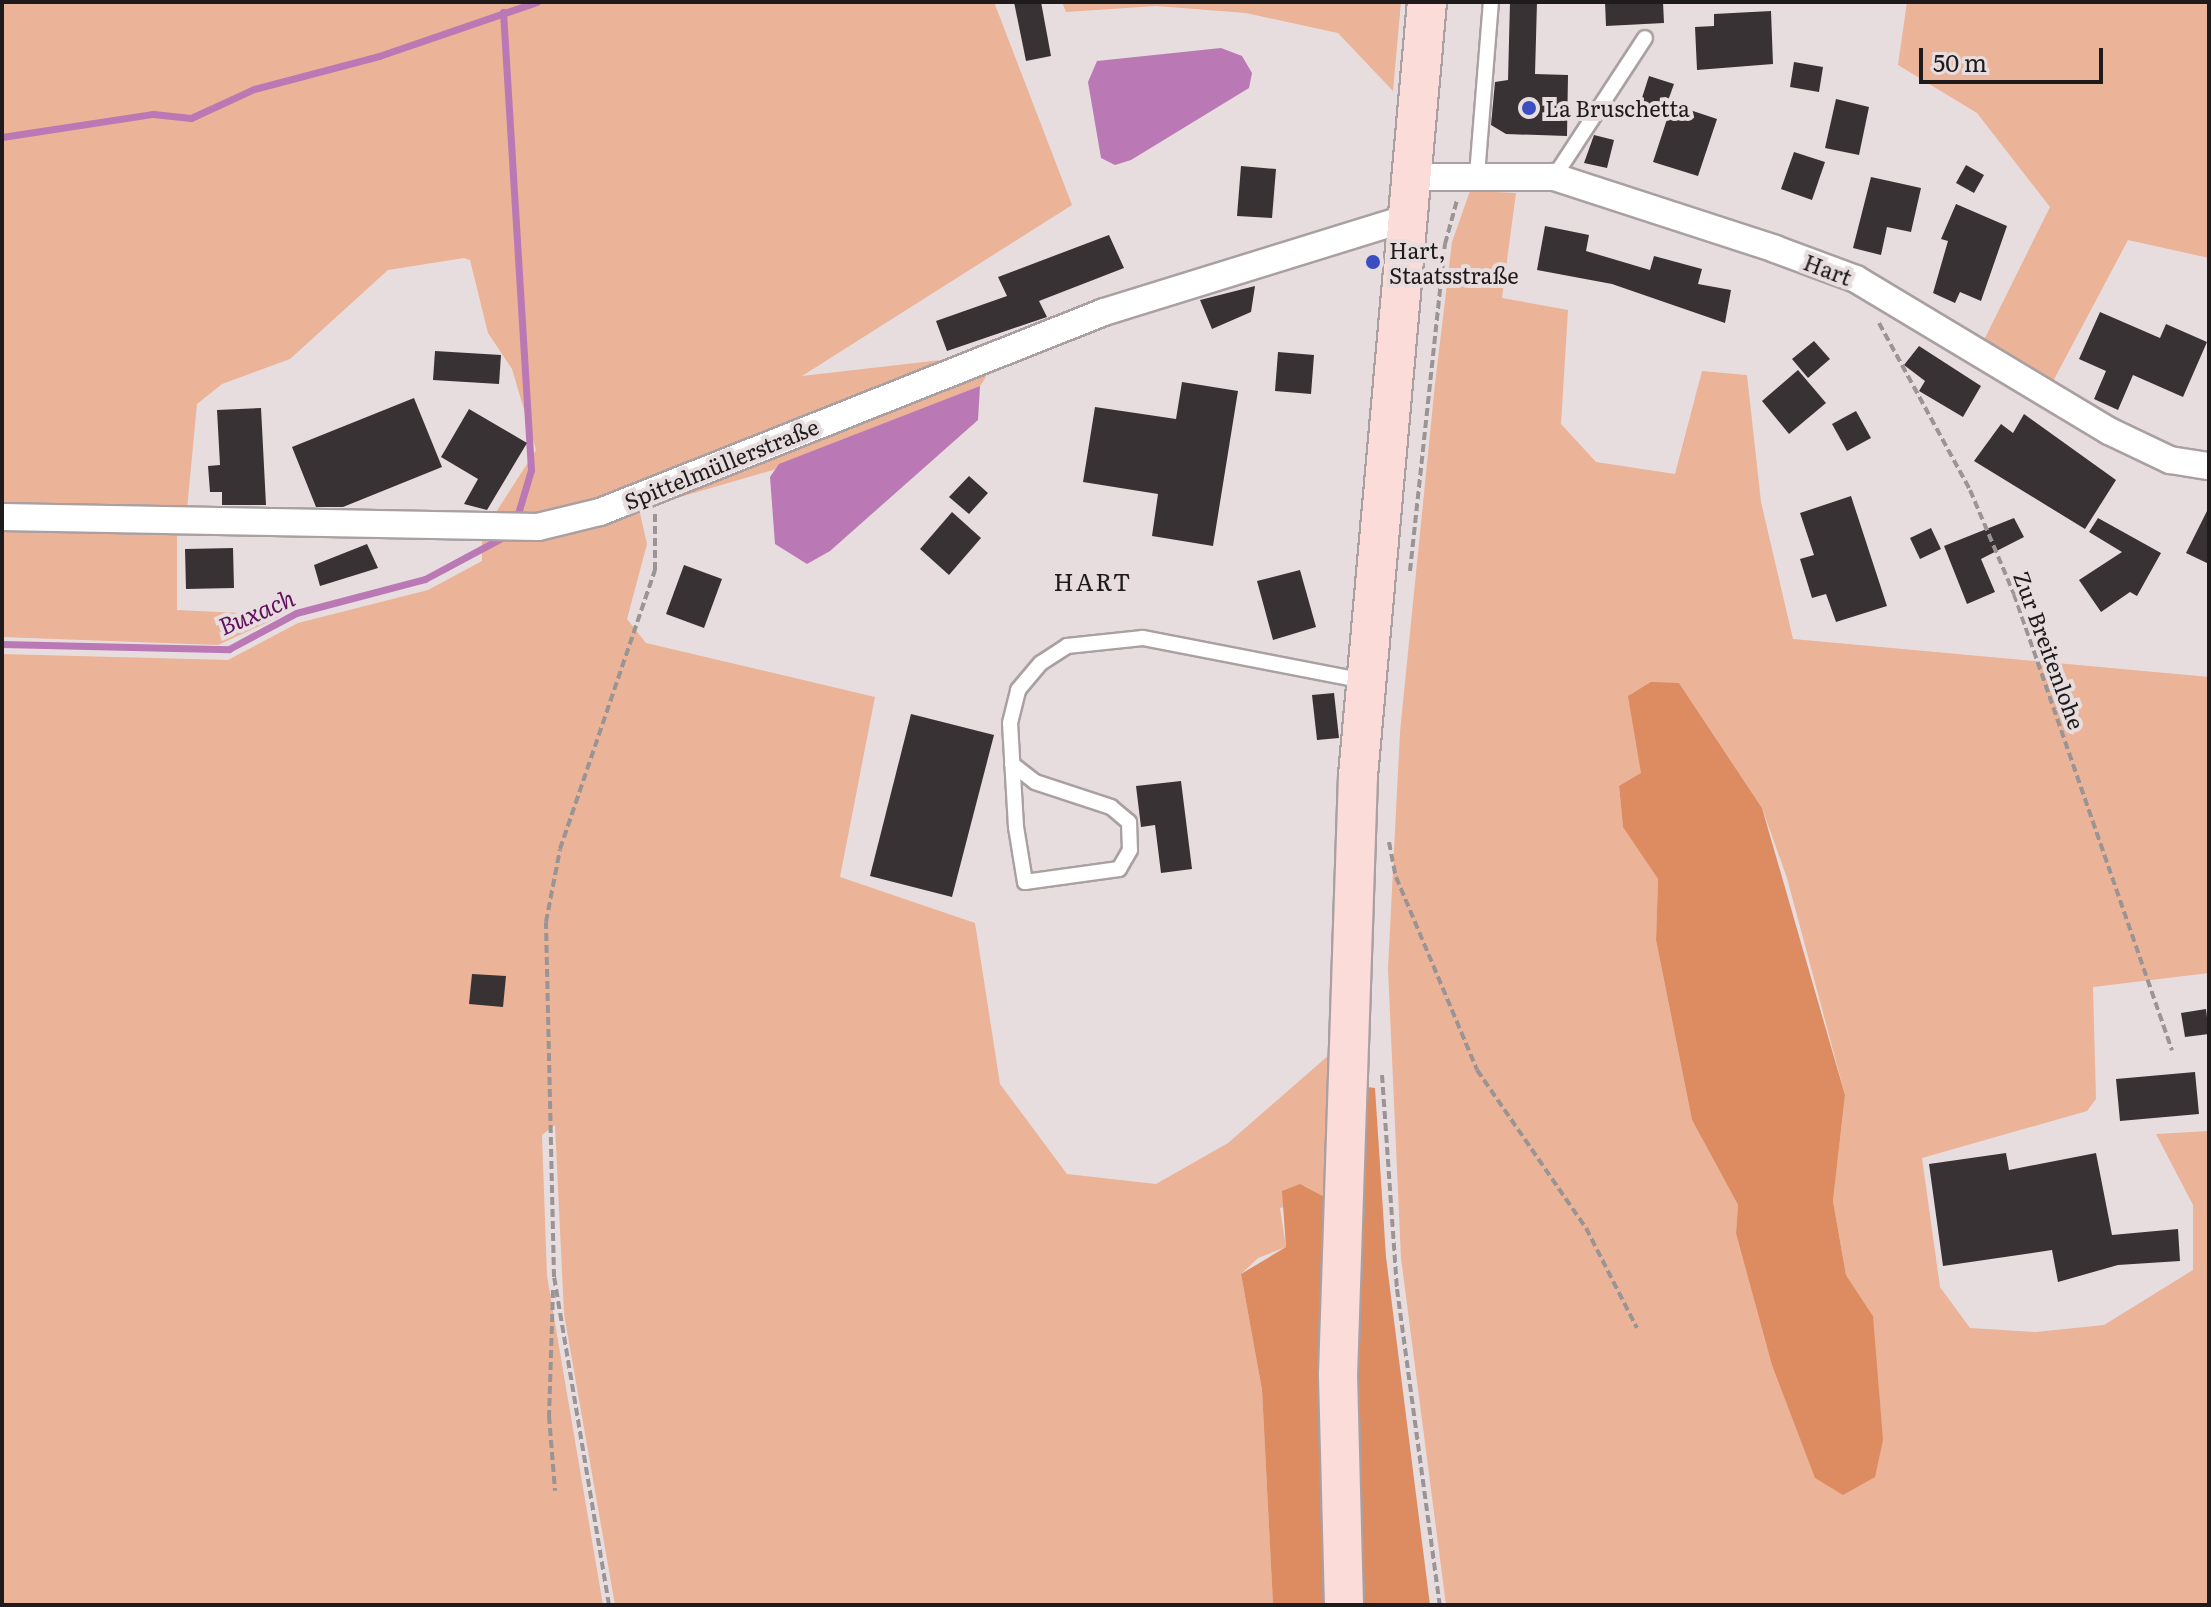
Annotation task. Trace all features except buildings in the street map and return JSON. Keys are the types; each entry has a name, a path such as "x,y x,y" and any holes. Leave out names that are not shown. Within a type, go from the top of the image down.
{"main road":[{"path":"1344,1605 1338,1375 1342,1120 1365,681 1427,2"}],"street":[{"name":"Hart","path":"1412,177 1554,177 1856,279 2109,431 2170,460 2209,466"},
{"name":"Spittelmüllerstraße","path":"2,517 111,514 538,527 646,492 1104,312 1408,218"}],"lane":[{"path":"1468,175 1491,2"},
{"path":"1554,177 1645,38"},
{"path":"1012,764 1035,782 1111,807 1129,822 1130,850 1119,869 1025,882 1012,764 1010,723 1018,690 1067,646 1143,638 1365,681"}],"path":[{"path":"1408,588 1445,244 1468,175"},
{"name":"Zur Breitenlohe","path":"1856,279 1970,490 2014,594 2172,1050"},
{"path":"555,1491 549,1416 554,1277 547,900 655,570 657,521 646,492"},
{"path":"1386,880 1387,835 1396,877 1477,1070 1586,1228 1637,1328"},
{"path":"1382,1068 1397,1289 1440,1605"},
{"path":"554,1277 567,1391 609,1605"}],"shaded area":[{"path":"2,2 994,2 1072,205 802,376 976,356 986,377 980,386 773,470 639,509 647,544 627,619 646,643 875,697 840,877 975,923 1000,1084 1067,1174 1156,1184 1228,1143 1329,1055 1328,1199 1280,1208 1286,1247 1258,1258 1241,1274 1262,1390 1273,1605 615,1605 564,1314 555,1125 542,1135 547,1276 603,1605 2,1605 2,654 228,660 298,623 428,590 482,561 482,534 536,450 512,369 488,333 470,260 464,258 388,270 290,359 222,384 197,404 187,509 2,510"},
{"path":"1062,2 1401,2 1393,91 1338,33 1246,13 1156,6 1066,12"},
{"path":"1907,2 2209,2 2209,258 2128,240 2051,385 1983,342 2050,207 1977,113 1898,65"},
{"path":"1221,48 1242,56 1252,73 1249,88 1131,160 1115,165 1101,158 1088,82 1097,61"},
{"path":"1470,191 1516,193 1502,298 1568,310 1561,424 1596,462 1675,474 1702,371 1747,375 1761,502 1793,639 2209,677 2209,973 2093,987 2096,1099 2087,1111 1922,1158 1940,1287 1970,1328 2036,1332 2104,1325 2193,1270 2193,1205 2156,1134 2209,1131 2209,1605 1446,1605 1401,1258 1388,969 1400,732 1452,242","holes":["1679,683 1762,808 1787,878 1845,1095 1833,1201 1846,1275 1873,1316 1736,1234 1738,1205 1692,1120 1656,940 1658,879 1623,826 1619,787 1641,774"]},
{"path":"980,386 978,420 830,551 807,564 775,544 770,477 779,464"},
{"path":"2,524 177,528 177,610 283,615 218,645 2,637"},
{"path":"1651,682 1679,683 1762,808 1845,1095 1833,1201 1846,1275 1873,1316 1883,1440 1875,1477 1843,1495 1815,1478 1772,1365 1736,1233 1738,1205 1692,1120 1656,940 1658,879 1623,827 1619,786 1641,773 1628,696"},
{"path":"1358,1086 1375,1088 1386,1257 1430,1605 1354,1605"},
{"path":"1300,1184 1328,1199 1333,1605 1273,1605 1262,1390 1241,1274 1286,1247 1282,1191"}],"waterway":[{"name":"Buxach","path":"2,137 153,114 191,118 254,89 379,56 537,2"},
{"name":"Buxach","path":"503,12 531,470 517,517"},
{"name":"Buxach","path":"2,644 229,649 296,613 425,579 507,535"}],"place":[{"name":"La Bruschetta","path":"1529,108"},
{"name":"Hart, Staatsstraße","path":"1373,262"}],"district":[{"name":"HART","path":"1093,581"}]}
